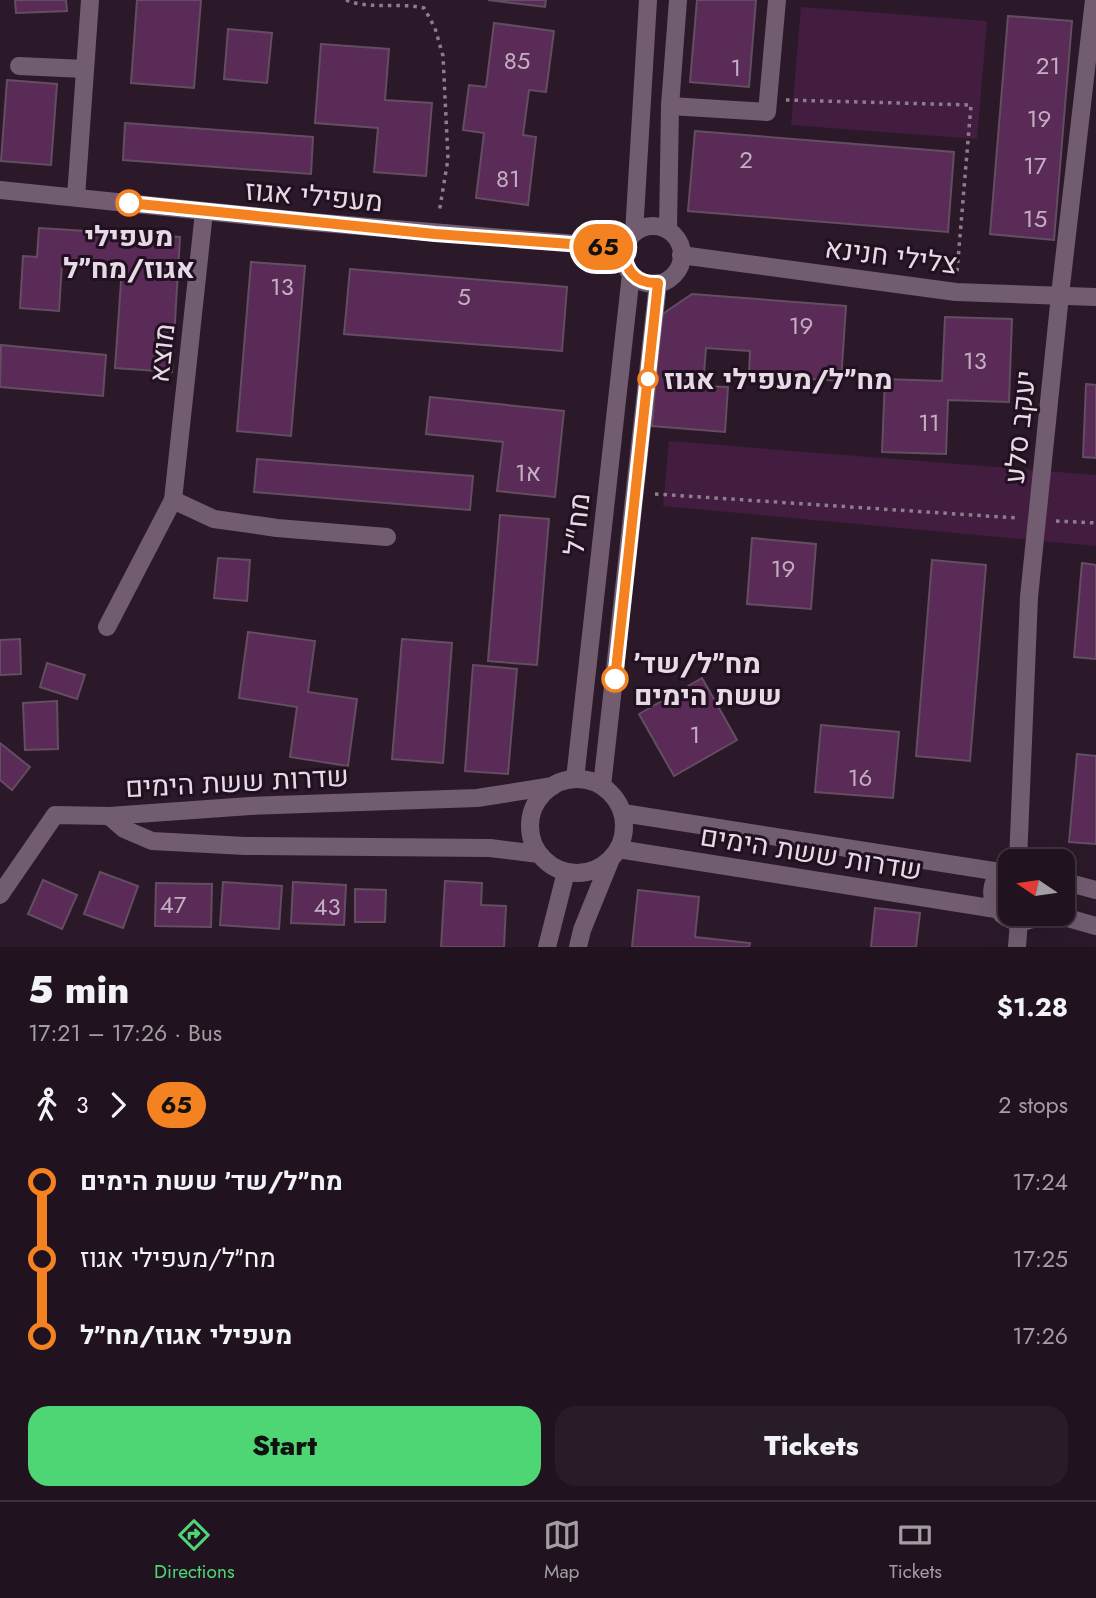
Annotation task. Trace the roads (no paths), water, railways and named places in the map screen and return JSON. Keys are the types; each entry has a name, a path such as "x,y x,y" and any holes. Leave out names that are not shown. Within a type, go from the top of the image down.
{"street":[{"path":"76,197 90,0"},
{"path":"629,241 651,226 668,230 680,245 681,255 675,273 667,280 648,284 631,274 626,266 648,0"},
{"path":"668,230 670,106 678,0"},
{"path":"670,106 767,112 777,0"},
{"name":"יעקב סלע","path":"1018,849 1029,597 1094,0"},
{"path":"19,65 85,69"},
{"name":"מעפילי אגוז","path":"0,190 435,234 629,241"},
{"name":"מוצא","path":"107,627 173,500 204,212"},
{"name":"צלילי חנינא","path":"681,255 956,292 1096,297"},
{"name":"מח\"ל","path":"575,779 631,274"},
{"name":"מח\"ל","path":"602,786 658,283"},
{"path":"173,500 214,519 277,528 387,537"},
{"path":"578,947 582,930 623,838 622,813 611,793 589,780 575,779 553,786 541,796 533,809 530,825 532,840 546,862 566,872 582,874 597,870 614,855"},
{"name":"שדרות ששת הימים","path":"109,816 250,806 477,797 553,786"},
{"name":"שדרות ששת הימים","path":"622,813 998,868"},
{"path":"0,895 55,815 109,816"},
{"name":"שדרות ששת הימים","path":"109,816 124,829 152,841 245,846 490,848 539,854"},
{"name":"שדרות ששת הימים","path":"614,855 996,909"},
{"path":"547,947 566,872"},
{"path":"996,909 992,890 994,880 998,876"},
{"path":"1075,884 1096,890"},
{"path":"1075,920 1096,926"},
{"path":"1017,947 1019,926"}],"place":[{"name":"מעפילי אגוז/מח״ל","path":"129,203"},
{"name":"מח״ל/מעפילי אגוז","path":"648,379"},
{"name":"מח״ל/שד׳ ששת הימים","path":"615,679"}]}
